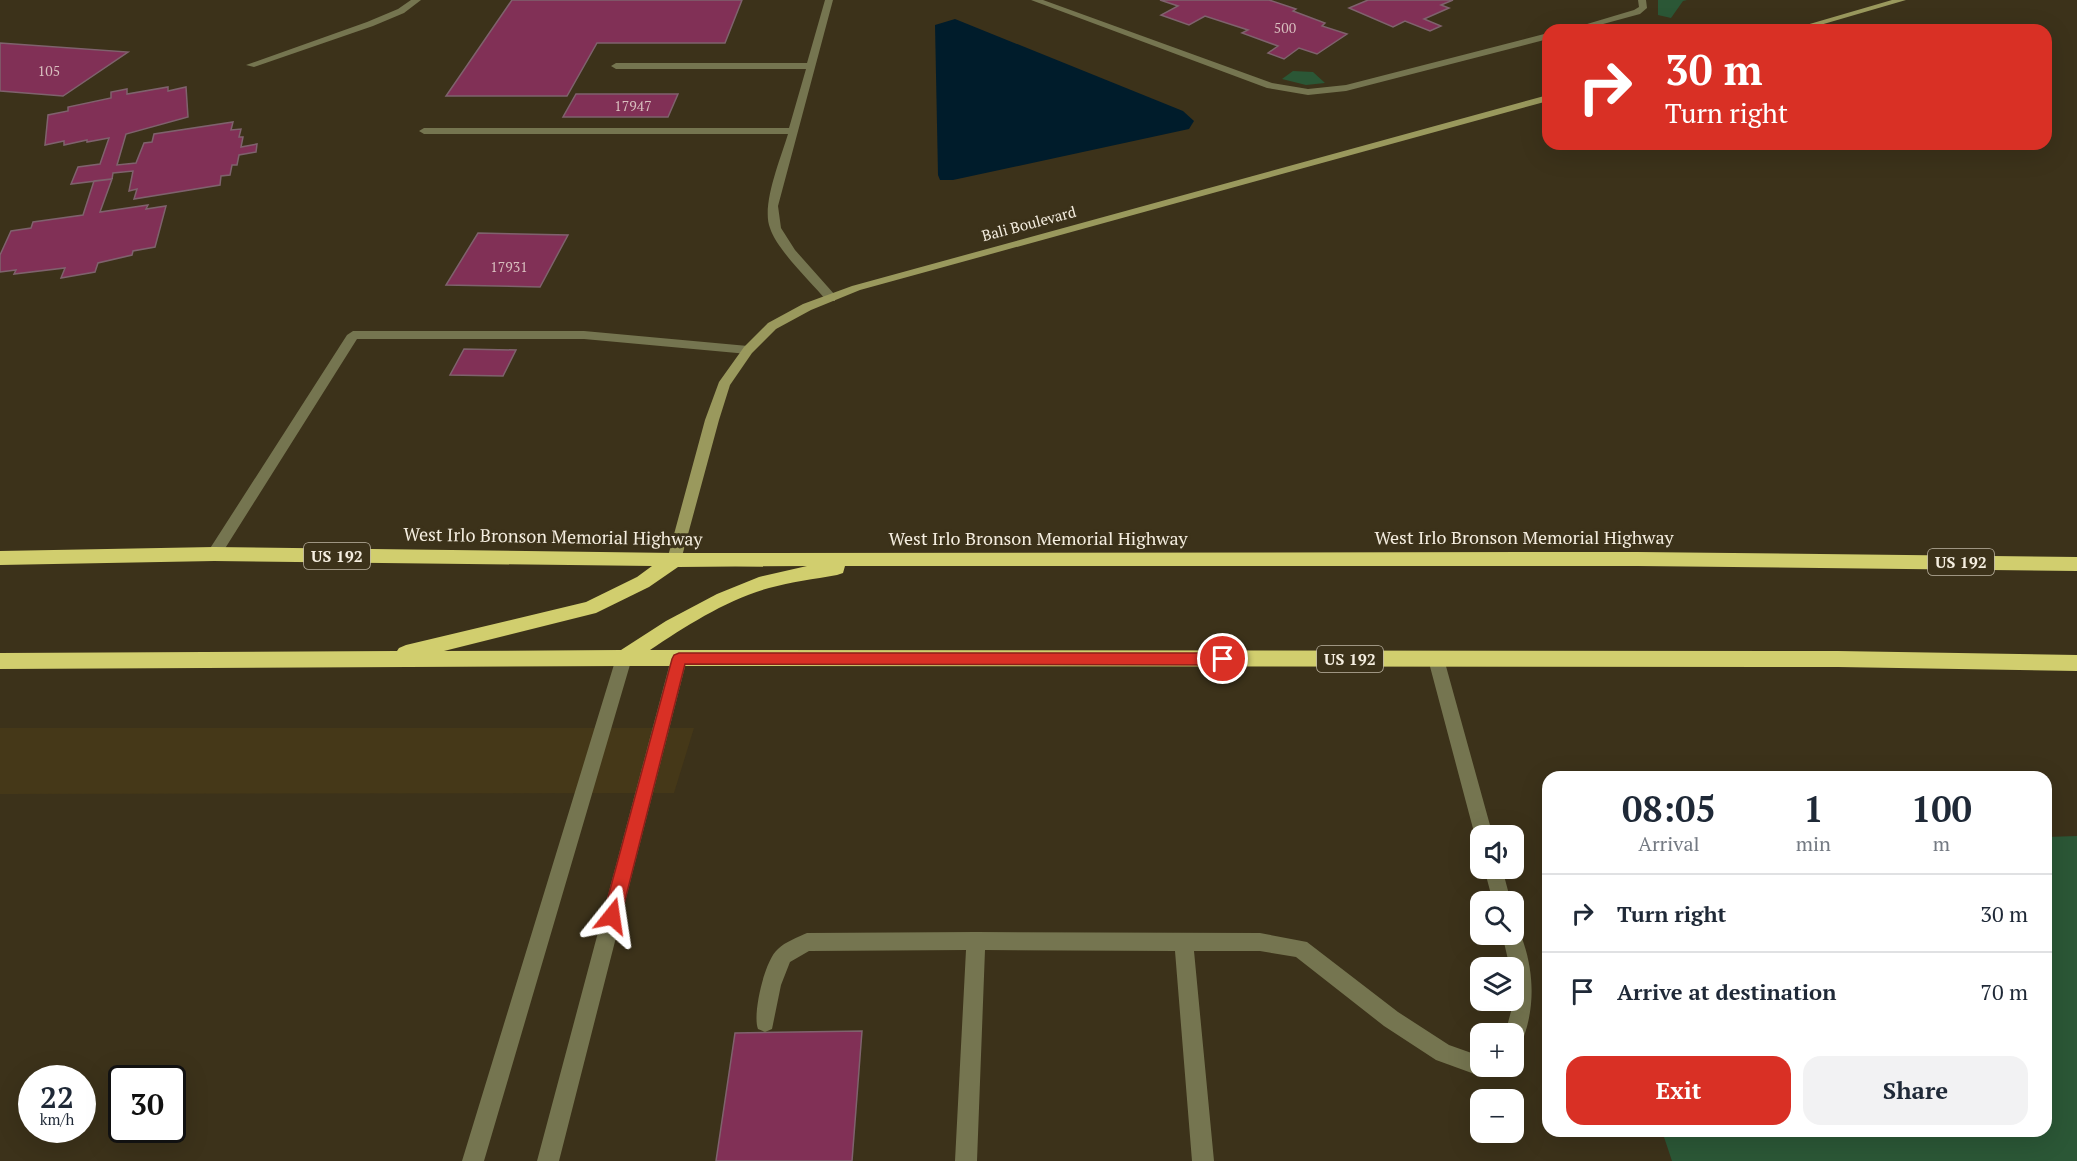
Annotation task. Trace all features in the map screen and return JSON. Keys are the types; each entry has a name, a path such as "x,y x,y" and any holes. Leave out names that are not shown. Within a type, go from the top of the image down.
{"highway":[{"name":"West Irlo Bronson Memorial Highway","path":"0,558 214,554 674,560 1649,559 2077,564"},
{"path":"376,660 590,608 643,582 674,560"},
{"path":"624,658 664,630 700,610 760,584 877,560"},
{"name":"US 192","path":"0,661 624,658 1838,659 2077,663"}],"street":[{"path":"251,65 370,24 401,11 417,0"},
{"path":"830,0 773,206 775,228 791,252 831,298"},
{"path":"1035,0 1270,86 1308,92 1346,88 1542,38"},
{"path":"1593,24 1637,12 1643,8 1642,0"},
{"path":"1815,24 1902,0"},
{"path":"616,66 812,66"},
{"name":"Bali Boulevard","path":"674,560 712,420 724,385 748,350 772,326 807,307 856,288 1542,100"},
{"path":"424,131 794,131"},
{"path":"214,554 353,336 584,335 748,350"},
{"path":"473,1161 624,658"},
{"path":"548,1161 679,659"},
{"path":"1436,659 1481,825"},
{"path":"966,1161 976,941"},
{"path":"765,1022 771,985 783,956 807,942 1260,942 1300,949 1392,1019 1443,1053 1470,1062"},
{"path":"1184,942 1203,1161"},
{"path":"1514,945 1522,975 1520,1023"}],"shaded area":[{"path":"0,728 694,728 674,793 0,794"}],"green space":[{"path":"1658,0 1687,0 1683,1 1671,18 1658,15"},
{"path":"1293,71 1313,72 1325,83 1306,85 1282,79"},
{"path":"2077,836 2077,1161 1672,1161 1664,1137 2052,1137 2052,837"}],"water":[{"path":"955,19 1183,111 1194,121 1189,129 953,180 940,180 938,175 935,25"}],"building":[{"path":"512,0 742,0 725,43 597,43 567,96 446,96"},
{"path":"1160,0 1269,0 1296,9 1293,11 1325,23 1322,26 1347,34 1317,54 1299,48 1284,59 1268,53 1278,46 1242,33 1248,30 1205,16 1189,25 1161,15 1178,6"},
{"path":"1368,0 1453,0 1441,5 1449,8 1424,19 1441,26 1430,31 1405,21 1393,27 1349,8"},
{"path":"0,43 128,52 63,96 0,91"},
{"path":"168,87 168,91 186,87 188,117 126,134 117,165 136,163 144,143 152,142 154,134 233,122 231,130 241,129 239,137 243,137 241,147 257,144 256,152 239,155 237,165 232,165 230,175 221,176 220,185 134,199 137,189 129,191 133,171 113,173 112,179 71,184 78,167 100,164 109,138 64,145 64,141 45,145 48,115 68,111 68,107 111,98 111,92 127,89 127,94"},
{"path":"576,94 678,94 668,117 563,117"},
{"path":"112,179 100,212 148,205 146,209 166,206 155,247 133,251 132,255 98,263 95,272 61,278 65,268 14,274 16,270 0,272 0,255 11,231 31,228 33,222 83,215 94,181"},
{"path":"478,233 568,235 540,287 446,285"},
{"path":"464,349 516,350 503,376 450,375"},
{"path":"862,1031 852,1161 716,1161 735,1033"}],"route":[{"path":"612,916 679,659 1223,659"}]}
